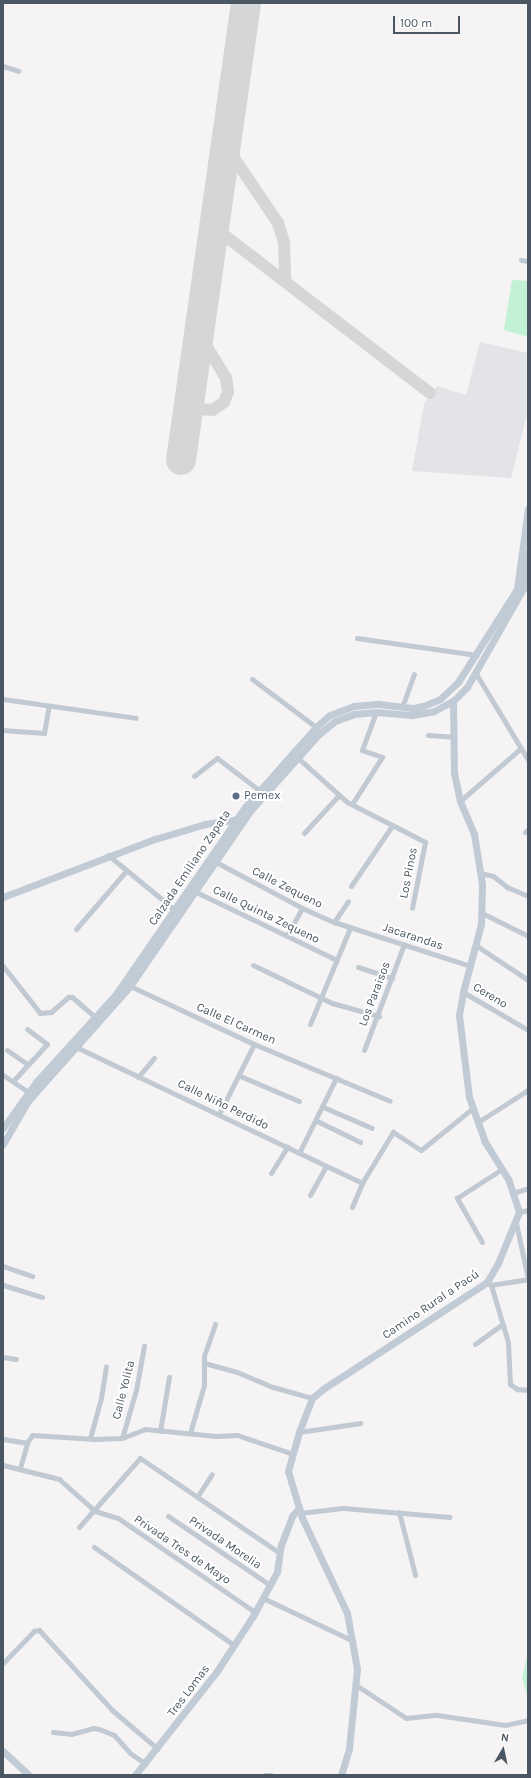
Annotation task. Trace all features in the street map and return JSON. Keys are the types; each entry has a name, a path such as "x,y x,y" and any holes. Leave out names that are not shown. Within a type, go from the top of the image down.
{"street":[{"path":"3,66 18,70"},
{"path":"521,260 528,261"},
{"name":"Calzada Emiliano Zapata","path":"3,1144 28,1101 130,986 235,820 259,790 316,727 330,715 354,706 379,704 402,707 423,706 440,699 458,682 477,655 517,588 528,509"},
{"name":"Calzada Emiliano Zapata","path":"3,1128 28,1092 125,982 175,910 216,862 251,810 319,734 335,721 354,714 376,712 412,715 444,707 453,701 475,672 523,589 527,579 528,552"},
{"path":"357,638 477,655"},
{"path":"475,672 528,760"},
{"path":"402,707 414,674"},
{"path":"252,679 316,727"},
{"path":"3,699 136,718"},
{"path":"440,699 440,704 444,707"},
{"path":"453,701 454,773 460,801 474,834 480,873 482,913 476,946 463,992 459,1015 469,1097 485,1142 502,1169 513,1193 519,1212 528,1210"},
{"path":"3,730 44,733 49,706"},
{"path":"352,804 382,757 362,750 376,712"},
{"path":"428,735 454,737"},
{"path":"460,801 521,748"},
{"path":"194,776 217,758 259,790"},
{"path":"298,758 339,796 392,826 351,886"},
{"path":"304,833 339,796"},
{"path":"3,897 108,855 205,824 235,820"},
{"name":"Los Pinos","path":"392,826 425,842 412,908"},
{"path":"108,855 175,910"},
{"name":"Calle Zequeno","path":"216,862 302,908 350,928"},
{"path":"76,929 126,871"},
{"path":"480,873 493,876 506,886 528,896"},
{"name":"Calle Quinta Zequeno","path":"192,890 335,960"},
{"path":"334,922 348,900"},
{"path":"287,936 302,908"},
{"path":"482,913 528,936"},
{"path":"310,1024 322,998 335,960 350,928"},
{"name":"Jacarandas","path":"350,928 470,966"},
{"name":"Los Paraisos","path":"364,1050 379,1016 404,944"},
{"path":"476,946 528,980"},
{"path":"253,965 322,998 379,1016"},
{"path":"3,966 40,1013 51,1012 68,997 72,997 95,1017"},
{"path":"358,967 392,978"},
{"name":"Calle El Carmen","path":"130,986 254,1044 390,1101"},
{"name":"Cereno","path":"463,992 528,1030"},
{"path":"13,1081 47,1044 27,1029"},
{"path":"219,1114 240,1076 254,1044"},
{"name":"Calle Niño Perdido","path":"76,1047 362,1183"},
{"path":"7,1050 27,1064"},
{"path":"138,1076 154,1058"},
{"path":"3,1076 28,1092"},
{"path":"240,1076 299,1101"},
{"path":"300,1153 317,1121 336,1078"},
{"path":"478,1122 528,1090"},
{"path":"323,1107 372,1128"},
{"path":"352,1207 362,1183 393,1132 422,1150 473,1108"},
{"path":"317,1121 360,1142"},
{"path":"271,1174 287,1147"},
{"path":"310,1195 326,1166"},
{"path":"482,1242 457,1198 502,1169"},
{"path":"513,1193 528,1188"},
{"name":"Camino Rural a Pacú","path":"312,1398 489,1283 516,1223 519,1212"},
{"path":"516,1223 525,1246 528,1279 489,1283 503,1324 508,1347 510,1384 517,1389 528,1390"},
{"path":"3,1266 32,1276"},
{"path":"3,1285 42,1297"},
{"path":"190,1433 204,1385 204,1356 215,1324"},
{"path":"475,1344 503,1324"},
{"name":"Calle Yolita","path":"122,1438 136,1390 144,1346"},
{"path":"3,1357 16,1359"},
{"path":"204,1363 237,1372 274,1387 312,1398 299,1432 288,1471 300,1511 348,1613 353,1641 357,1669 356,1685 349,1748 341,1775"},
{"path":"90,1438 101,1398 106,1366"},
{"path":"160,1431 169,1377"},
{"path":"299,1432 360,1423"},
{"path":"20,1468 27,1443 32,1435 122,1438 145,1429 237,1435 293,1454"},
{"path":"3,1439 27,1443"},
{"path":"79,1527 140,1458 280,1553"},
{"path":"3,1465 20,1468 59,1479 94,1510"},
{"path":"197,1497 212,1474"},
{"path":"300,1511 344,1508 450,1517"},
{"name":"Privada Tres de Mayo","path":"94,1510 118,1518 254,1614"},
{"name":"Tres Lomas","path":"135,1775 146,1764 213,1678 254,1614 277,1572 281,1545 292,1516 300,1511"},
{"path":"399,1512 414,1575"},
{"name":"Privada Morelia","path":"168,1516 270,1586"},
{"path":"94,1547 234,1645"},
{"path":"263,1598 353,1641"},
{"path":"3,1663 34,1631 39,1630 112,1710 158,1749"},
{"path":"356,1685 406,1718 436,1715 505,1725 528,1720"},
{"path":"53,1732 71,1734 93,1728 99,1729 114,1735 130,1753 146,1764"},
{"path":"3,1751 30,1775"},
{"path":"265,1775 271,1775"}],"shaded area":[{"path":"480,342 528,353 528,410 511,478 412,471 424,404 437,386 466,395"}],"green space":[{"path":"512,280 528,281 528,337 504,330"},
{"path":"528,1653 528,1698 522,1678"}],"taxiway":[{"path":"226,146 278,223 284,243 285,281"},
{"path":"215,228 430,393"},
{"path":"189,409 213,410 224,402 228,392 226,378 199,334"}],"runway":[{"path":"181,460 246,3"}],"place":[{"name":"Pemex","path":"236,796"}]}
